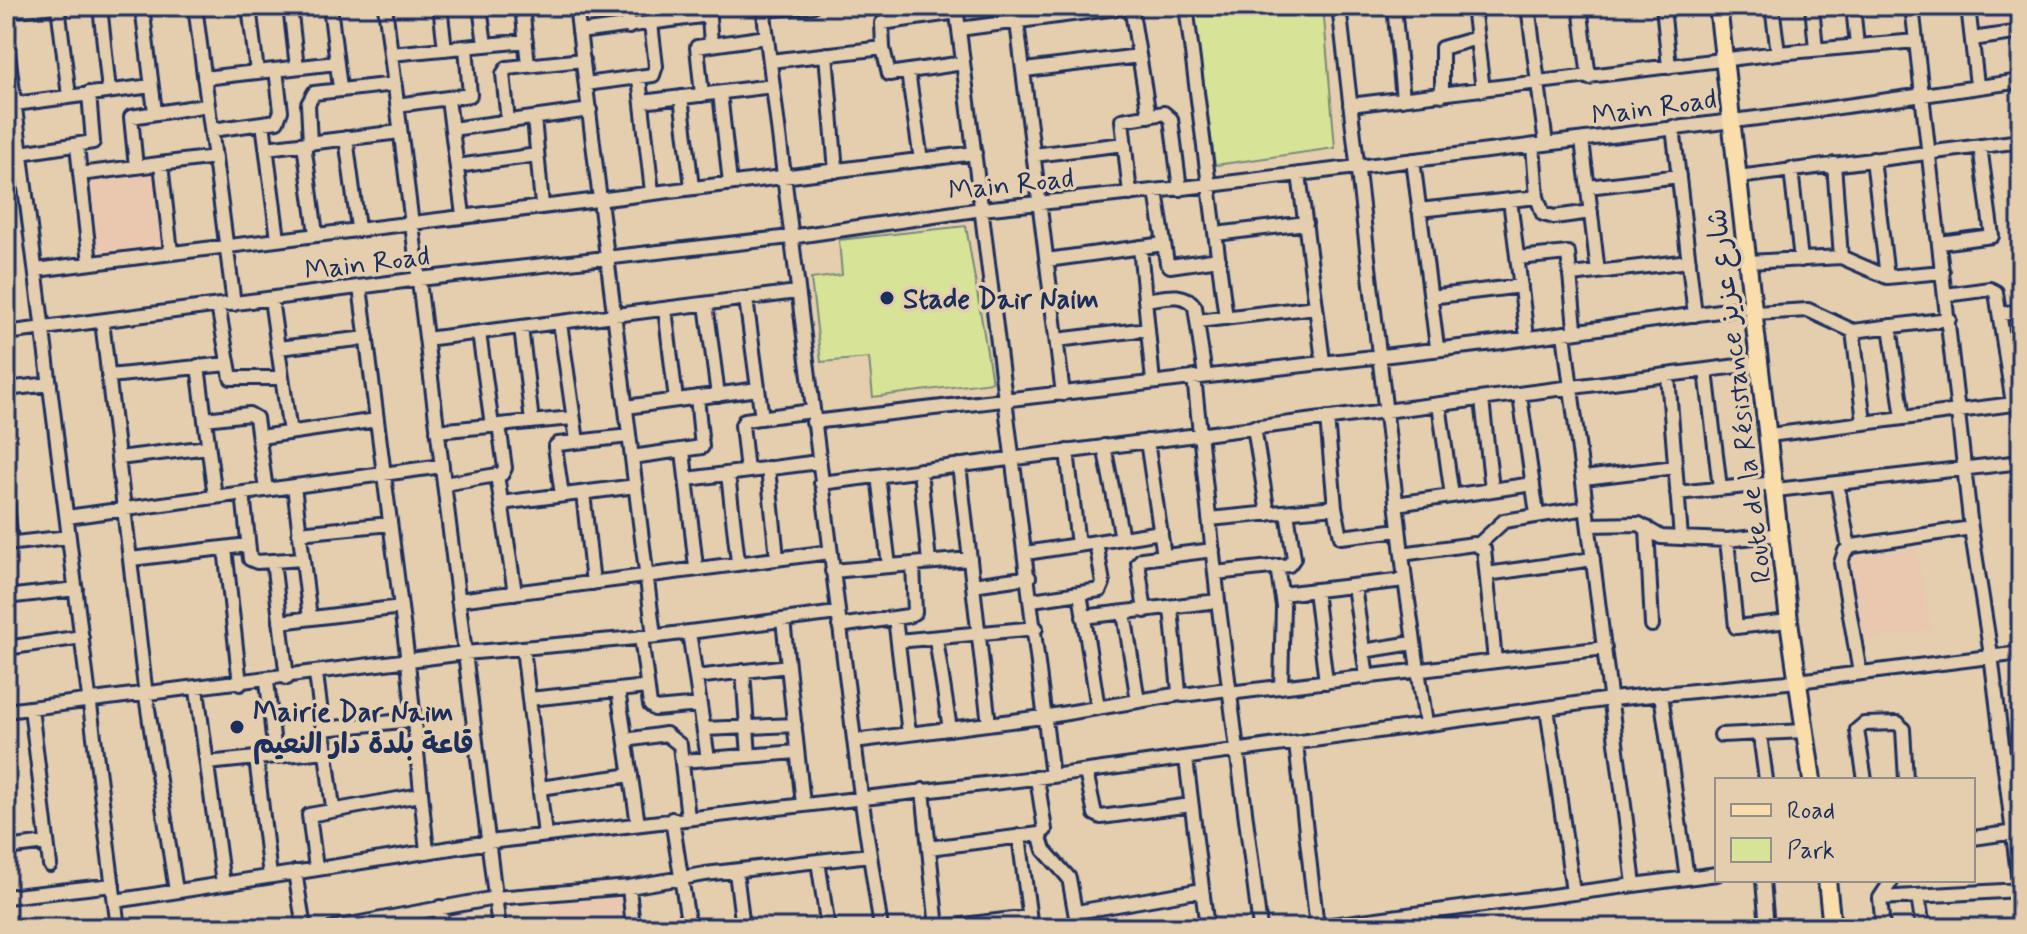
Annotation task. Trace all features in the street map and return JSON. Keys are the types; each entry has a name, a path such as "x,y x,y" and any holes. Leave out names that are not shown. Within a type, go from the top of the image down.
{"main road":[{"name":"Route de la Résistance شارع عزيز","path":"1718,6 1776,486 1789,621 1812,778"},
{"path":"1827,882 1832,928"}],"street":[{"path":"6,11 57,6 69,96"},
{"path":"100,6 109,91"},
{"path":"142,6 155,112"},
{"path":"195,6 234,304"},
{"path":"249,6 257,72"},
{"path":"290,6 297,67"},
{"path":"330,6 340,88"},
{"path":"385,6 499,928"},
{"path":"440,6 445,49"},
{"path":"480,6 485,45"},
{"path":"522,6 528,65"},
{"path":"576,6 646,575 647,687 650,705 655,709 700,705"},
{"path":"626,6 629,27"},
{"path":"667,6 669,21"},
{"path":"812,6 763,8 838,620 881,928"},
{"path":"1015,6 1063,394"},
{"path":"959,29 1131,6 1149,116"},
{"path":"1186,6 1226,318"},
{"path":"1339,6 1405,580 1426,724"},
{"path":"1403,99 1394,7 1409,6"},
{"path":"1473,6 1483,90"},
{"path":"1528,6 1539,84 1537,197 1546,216 1591,212"},
{"path":"1580,6 1589,78"},
{"path":"1663,6 1669,67"},
{"path":"1772,6 1778,53"},
{"path":"1812,6 1816,49"},
{"path":"1853,6 1857,46"},
{"path":"1880,898 2020,895 2017,839 1971,528 1960,409 1912,6"},
{"path":"1968,6 1977,85"},
{"path":"963,63 887,73 879,26 900,13 956,9 975,153 1006,401 1036,628 1043,717 1052,776"},
{"path":"579,32 651,24 709,11 711,43"},
{"path":"586,84 639,78 655,73 651,24"},
{"path":"1972,39 2021,32"},
{"path":"6,36 15,104 15,147 36,270 118,928"},
{"path":"702,95 695,52 700,44 767,37"},
{"path":"1442,95 1442,48 1477,38"},
{"path":"391,54 526,41"},
{"path":"1350,105 1724,62 1778,53 1916,41"},
{"path":"397,105 470,95 466,47"},
{"path":"770,61 883,48"},
{"path":"826,54 836,171"},
{"path":"1025,70 1139,56"},
{"path":"508,121 503,74 507,68 583,60"},
{"path":"204,78 336,63"},
{"path":"212,130 280,118 276,70"},
{"path":"908,72 921,160"},
{"path":"639,78 652,192"},
{"path":"316,234 307,143 310,97 319,90 395,84"},
{"name":"Main Road","path":"6,333 419,279 790,237 982,209 1180,189 1582,140 1977,85 2021,85"},
{"path":"15,104 151,86"},
{"path":"642,102 772,86"},
{"path":"15,147 90,144 95,139 89,93"},
{"path":"720,93 730,183"},
{"path":"681,97 692,187"},
{"path":"448,99 463,215"},
{"path":"136,167 131,117 208,105"},
{"path":"452,129 590,110"},
{"path":"1130,194 1122,120 1164,113 1171,119 1180,189"},
{"path":"534,118 542,205"},
{"path":"263,123 278,239"},
{"path":"1673,127 1695,315"},
{"path":"266,148 400,132"},
{"path":"346,138 358,228"},
{"path":"1582,140 1598,272"},
{"path":"1738,177 2021,141"},
{"path":"1034,155 1124,144"},
{"path":"77,146 90,263"},
{"path":"1940,243 1992,236 1980,146"},
{"path":"36,270 975,153"},
{"path":"457,166 537,155"},
{"path":"80,174 215,157"},
{"path":"1873,159 1887,277"},
{"path":"1413,160 1437,347"},
{"path":"161,164 171,252"},
{"path":"1834,164 1841,257"},
{"path":"1791,169 1801,260"},
{"path":"1299,174 1323,361"},
{"path":"1588,187 1679,176"},
{"path":"1156,191 1170,266 1219,259"},
{"path":"1419,210 1537,197"},
{"path":"1510,200 1527,337"},
{"path":"1216,234 1306,223"},
{"path":"1047,260 1164,244"},
{"path":"1140,247 1153,382"},
{"path":"1518,258 1565,252 1570,258 1569,331 1573,388 1634,884"},
{"path":"1748,262 1841,257 1887,277 1943,272"},
{"path":"1572,275 1689,261"},
{"path":"1430,297 1521,286"},
{"path":"360,287 408,662 427,852"},
{"path":"1769,435 2017,404 2001,314 1993,290 1946,295"},
{"path":"426,339 797,292"},
{"path":"1145,300 1187,297 1195,307 1198,321 1200,434 1260,928"},
{"path":"271,299 290,433"},
{"path":"746,299 762,418"},
{"path":"706,304 718,395"},
{"path":"218,306 227,364 233,380 282,378"},
{"path":"1198,321 1316,307"},
{"path":"665,309 676,400"},
{"path":"747,471 743,421 762,418 813,417 1006,401 1754,310 1808,310 1853,331 1949,319"},
{"path":"2001,314 2021,311"},
{"path":"102,321 146,696 176,891"},
{"path":"560,323 577,441"},
{"path":"1890,326 1903,418"},
{"path":"521,327 532,422"},
{"path":"1057,340 1148,329"},
{"path":"1853,331 1864,422"},
{"path":"444,484 497,475 505,468 479,333"},
{"path":"278,348 367,338"},
{"path":"821,483 1761,363"},
{"path":"109,376 227,364"},
{"path":"198,366 215,497"},
{"path":"1706,371 1720,488"},
{"path":"1668,376 1681,538"},
{"path":"6,389 50,384"},
{"path":"626,407 758,389"},
{"path":"1520,396 1537,514"},
{"path":"632,457 702,447 697,397"},
{"path":"1482,400 1492,489"},
{"path":"1439,404 1452,496"},
{"path":"205,419 253,415 260,437 266,490"},
{"path":"437,431 572,418"},
{"path":"1327,418 1335,507 1341,537 1399,530"},
{"path":"260,437 377,420"},
{"path":"1254,427 1268,514"},
{"path":"562,495 555,447 577,441 629,436"},
{"path":"1147,441 1164,556"},
{"path":"1104,446 1122,538"},
{"path":"119,458 208,447"},
{"path":"683,451 696,567"},
{"path":"1067,451 1078,545"},
{"path":"688,479 818,462"},
{"path":"1677,493 1837,483 2021,462"},
{"path":"959,465 989,724"},
{"path":"67,517 442,466"},
{"path":"1584,478 1675,467"},
{"path":"768,468 777,558"},
{"path":"920,470 929,562"},
{"path":"728,474 738,562"},
{"path":"497,475 515,593"},
{"path":"878,476 889,566"},
{"path":"1837,483 1849,548 1841,563 1860,673"},
{"path":"1396,504 1533,484"},
{"path":"294,486 310,618"},
{"path":"501,503 636,486"},
{"path":"6,493 9,543 69,537"},
{"path":"243,493 248,545 253,562 303,559"},
{"path":"583,493 593,583"},
{"path":"1209,519 1335,507"},
{"path":"1402,554 1479,544 1504,521 1587,508"},
{"path":"1215,573 1289,565 1294,558 1287,512"},
{"path":"1589,525 1634,523 1661,537 1681,538 1727,540 1781,534"},
{"path":"299,533 390,524"},
{"path":"1647,528 1652,625"},
{"path":"1849,548 1971,528"},
{"path":"1026,553 1161,532"},
{"path":"1727,540 1736,627 1789,621"},
{"path":"1032,600 1102,587 1096,542"},
{"path":"1479,544 1484,549 1495,661"},
{"path":"131,559 248,545"},
{"path":"225,548 240,684"},
{"path":"1145,611 1138,563 1147,558 1213,550"},
{"path":"458,600 830,552"},
{"path":"832,571 970,559"},
{"path":"1487,574 1593,559"},
{"path":"273,561 287,678"},
{"path":"6,711 197,690 465,653 648,637 783,620 895,618 915,612 913,564"},
{"path":"1277,566 1281,594 1281,687"},
{"path":"973,585 1029,577"},
{"path":"1281,594 1405,580"},
{"path":"1354,586 1367,677"},
{"path":"6,597 76,589"},
{"path":"1315,590 1326,682"},
{"path":"1080,593 1098,708"},
{"path":"1083,617 1218,601"},
{"path":"280,622 401,607"},
{"path":"1171,608 1180,694"},
{"path":"1124,613 1138,701"},
{"path":"895,618 909,734"},
{"path":"783,620 803,804"},
{"path":"898,641 1036,628"},
{"path":"689,632 708,759"},
{"path":"6,648 82,637"},
{"path":"936,639 950,729"},
{"path":"1363,651 1413,643"},
{"path":"523,648 545,835"},
{"path":"854,741 1043,717 1180,694 1281,687 1605,648"},
{"path":"115,901 489,842 1086,772 1611,699 1798,681 2021,653"},
{"path":"696,677 788,666"},
{"path":"743,671 749,756"},
{"path":"316,674 333,808"},
{"path":"267,681 275,756"},
{"path":"529,699 647,687"},
{"path":"197,690 223,884"},
{"path":"618,690 638,824"},
{"path":"1661,694 1687,878"},
{"path":"31,708 50,865"},
{"path":"1547,708 1573,892"},
{"path":"323,729 412,720"},
{"path":"1865,778 1857,730 1864,724 1898,723 1903,729 1906,778"},
{"path":"704,729 795,725"},
{"path":"1721,735 1805,731"},
{"path":"1760,735 1766,778"},
{"path":"626,740 672,737 680,745 688,818"},
{"path":"1296,744 1317,927"},
{"path":"207,763 326,751"},
{"path":"682,761 797,752"},
{"path":"256,758 270,876"},
{"path":"1186,759 1207,928"},
{"path":"1086,772 1095,814 1101,817 1191,805"},
{"path":"540,788 631,775"},
{"path":"929,848 1039,834 1045,830 1037,778"},
{"path":"923,790 937,928 1030,922 1019,836"},
{"path":"316,868 309,815 333,808 420,795"},
{"path":"672,819 684,878 689,928"},
{"path":"1039,834 1044,850 1069,878 1078,928"},
{"path":"1975,838 2017,839"},
{"path":"6,848 47,843"},
{"path":"333,928 495,898 629,887 870,855"},
{"path":"818,861 828,928"},
{"path":"295,872 304,928"},
{"path":"736,872 743,928"},
{"path":"1309,928 1715,874"},
{"path":"1763,882 1767,928"},
{"path":"1883,928 1880,898 1891,882"},
{"path":"6,897 113,885"},
{"path":"629,887 633,928"},
{"path":"1077,912 1202,890"},
{"path":"1918,896 1923,928"},
{"path":"440,907 443,928"}],"shaded area":[{"path":"1976,6 2021,6 2021,30 1980,35"},
{"path":"156,170 166,250 94,259 84,179"},
{"path":"1916,549 1931,630 1859,641 1846,559"},
{"path":"621,890 625,928 553,928 549,897"}],"green space":[{"path":"1192,6 1323,6 1335,148 1215,165"},
{"path":"966,226 992,382 873,397 869,358 821,362 811,279 842,275 839,240"}],"place":[{"name":"Stade Dair Naim","path":"887,298"},
{"name":"Mairie Dar Naim قاعة بلدة دار النعيم","path":"237,727"}]}
